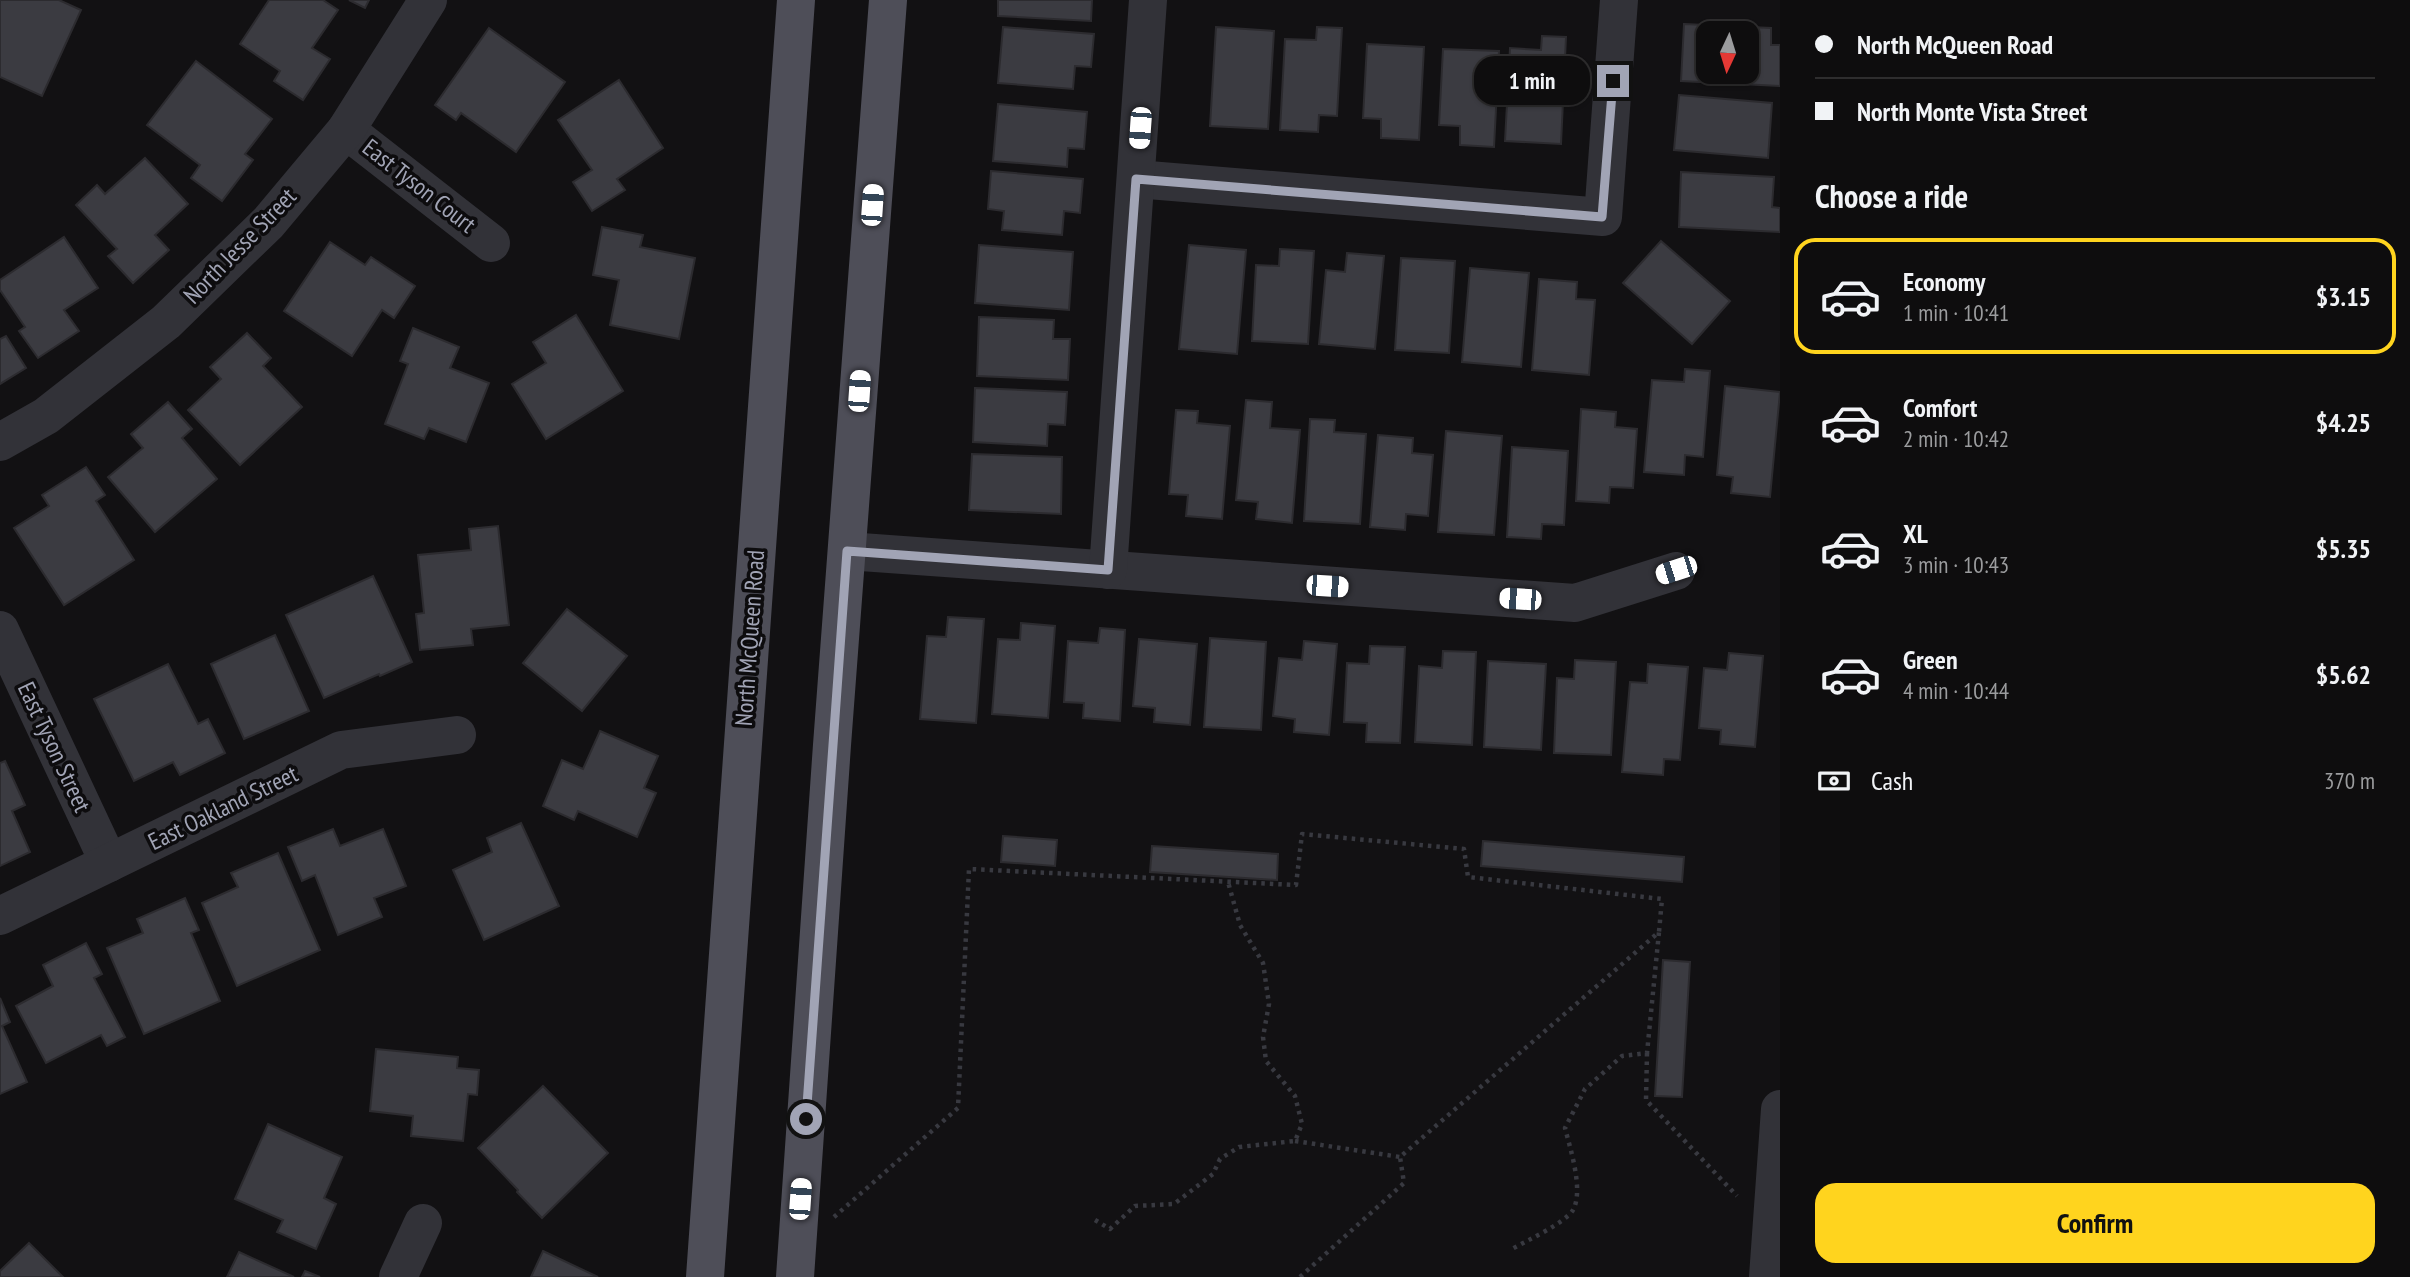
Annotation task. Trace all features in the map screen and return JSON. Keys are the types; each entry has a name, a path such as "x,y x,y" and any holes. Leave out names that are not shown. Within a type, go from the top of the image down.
{"main road":[{"name":"North McQueen Road","path":"705,1277 796,0"},
{"path":"795,1277 888,0"}],"street":[{"name":"North Jesse Street","path":"0,442 46,415 166,322 268,223 346,130 428,0"},
{"path":"1108,570 1148,0"},
{"path":"1136,179 1602,217 1619,0"},
{"name":"East Tyson Court","path":"346,130 491,243"},
{"path":"847,551 1575,603 1676,570"},
{"name":"East Tyson Street","path":"0,630 109,863"},
{"name":"East Oakland Street","path":"0,916 341,750 457,735"},
{"path":"1768,1277 1764,1203 1780,1109"},
{"path":"398,1277 423,1223"}],"path":[{"path":"834,1218 958,1108 969,869 1296,885 1302,834 1464,849 1468,877 1662,899 1647,1053 1646,1100 1737,1196 1764,1203"},
{"path":"1228,882 1240,925 1263,963 1269,1003 1263,1037 1266,1061 1295,1096 1303,1124 1295,1141"},
{"path":"1095,1220 1110,1229 1135,1206 1174,1204 1213,1174 1220,1159 1239,1147 1295,1141 1400,1157 1659,932"},
{"path":"1512,1249 1556,1224 1573,1210 1576,1168 1564,1128 1585,1089 1622,1056 1647,1053"},
{"path":"1300,1277 1404,1183 1400,1157"}],"building":[{"path":"0,0 59,0 81,10 42,96 0,77"},
{"path":"269,0 323,0 338,10 312,48 330,59 303,100 274,81 280,71 240,44"},
{"path":"349,0 369,0 365,8"},
{"path":"998,0 1092,0 1091,21 998,16"},
{"path":"1684,24 1696,25 1696,82 1681,81"},
{"path":"1003,27 1094,34 1091,67 1075,66 1073,89 998,83"},
{"path":"1216,27 1274,31 1268,129 1210,126"},
{"path":"1317,27 1342,28 1337,116 1319,115 1318,132 1280,130 1285,39 1316,40"},
{"path":"1759,27 1771,28 1771,45 1780,45 1780,86 1740,84 1759,84"},
{"path":"489,28 565,82 516,152 461,113 456,120 435,105"},
{"path":"1542,36 1566,37 1561,144 1505,141 1510,48 1541,50"},
{"path":"1367,44 1424,47 1419,140 1381,138 1381,119 1363,118"},
{"path":"1443,49 1499,51 1494,147 1460,145 1460,126 1439,125"},
{"path":"196,61 272,119 245,154 253,160 222,201 191,178 200,165 147,125"},
{"path":"619,80 663,148 617,179 625,190 592,211 573,182 592,170 558,120"},
{"path":"1679,95 1772,103 1768,158 1674,150"},
{"path":"998,104 1087,112 1084,149 1068,148 1067,167 993,161"},
{"path":"145,158 188,204 155,235 169,250 133,283 108,256 117,249 76,205 97,185 105,194"},
{"path":"991,171 1083,179 1080,213 1064,211 1062,235 1002,230 1004,211 988,209"},
{"path":"1681,172 1774,177 1772,207 1780,208 1780,232 1679,227"},
{"path":"602,227 643,235 640,247 695,258 679,339 610,325 619,280 593,275"},
{"path":"64,237 98,288 64,310 79,331 38,358 19,331 25,327 0,290 0,280"},
{"path":"1661,241 1730,301 1692,344 1623,283"},
{"path":"330,242 365,265 371,257 415,286 394,318 382,310 352,356 284,311"},
{"path":"979,245 1073,252 1069,310 975,303"},
{"path":"1189,245 1246,250 1237,354 1179,349"},
{"path":"1280,249 1314,251 1308,344 1252,341 1256,265 1279,266"},
{"path":"1347,253 1384,256 1375,349 1319,344 1326,270 1345,272"},
{"path":"1401,258 1455,261 1449,353 1395,350"},
{"path":"1470,268 1529,273 1521,367 1462,362"},
{"path":"1539,279 1577,282 1576,299 1595,300 1589,375 1532,370"},
{"path":"576,315 623,391 546,439 512,384 546,363 533,342"},
{"path":"979,317 1054,320 1053,339 1070,339 1068,380 977,376"},
{"path":"413,328 459,347 450,368 489,383 466,442 429,428 424,439 385,424 408,364 400,361"},
{"path":"247,333 271,358 263,366 302,407 240,465 188,410 221,379 210,367"},
{"path":"6,336 26,368 0,384 0,339"},
{"path":"1685,369 1710,371 1703,457 1685,455 1684,475 1644,472 1652,380 1684,382"},
{"path":"1725,386 1780,392 1770,497 1731,493 1733,477 1717,475"},
{"path":"975,388 1067,392 1065,425 1048,424 1047,446 973,442"},
{"path":"1246,400 1272,402 1270,428 1300,430 1292,523 1256,519 1258,502 1236,500"},
{"path":"168,402 192,429 182,438 217,479 155,532 108,477 143,448 131,434"},
{"path":"1581,409 1616,412 1615,427 1637,429 1633,488 1610,487 1609,503 1576,501"},
{"path":"1176,410 1198,411 1197,423 1230,426 1222,519 1186,516 1188,495 1169,494"},
{"path":"1310,419 1335,420 1334,432 1366,434 1360,524 1304,521"},
{"path":"1446,431 1502,436 1494,535 1438,532"},
{"path":"1378,435 1413,438 1412,453 1433,455 1428,516 1406,514 1405,530 1370,527"},
{"path":"1512,447 1568,451 1564,525 1542,524 1541,539 1507,537"},
{"path":"972,454 1062,457 1061,514 969,510"},
{"path":"86,467 105,495 96,501 134,560 64,605 14,528 49,506 42,495"},
{"path":"498,526 509,625 471,629 473,645 420,650 416,614 424,613 418,555 471,550 469,529"},
{"path":"373,576 412,662 324,698 286,615"},
{"path":"567,609 627,656 582,711 523,663"},
{"path":"948,617 984,619 976,723 920,719 927,636 946,637"},
{"path":"1021,623 1055,626 1048,718 992,714 998,639 1020,640"},
{"path":"1100,628 1125,630 1120,721 1083,718 1084,703 1064,702 1068,641 1098,643"},
{"path":"275,635 309,711 244,739 211,664"},
{"path":"1210,638 1266,642 1261,730 1204,727"},
{"path":"1139,639 1197,644 1190,725 1154,722 1155,708 1133,706"},
{"path":"1304,641 1337,644 1329,735 1294,732 1295,719 1273,716 1279,658 1302,660"},
{"path":"1370,646 1405,647 1400,743 1366,742 1367,723 1344,722 1347,663 1369,664"},
{"path":"1443,651 1476,652 1472,745 1415,742 1419,666 1442,668"},
{"path":"1729,653 1763,656 1755,747 1720,744 1721,730 1699,728 1704,668 1727,670"},
{"path":"1575,660 1616,662 1611,755 1554,753 1557,678 1574,679"},
{"path":"1488,661 1546,664 1541,750 1484,747"},
{"path":"168,664 198,724 208,719 225,753 180,775 173,762 134,781 94,699"},
{"path":"1648,664 1688,667 1680,760 1664,759 1663,775 1622,772 1630,682 1647,683"},
{"path":"600,731 658,756 644,788 656,793 637,837 578,811 574,820 543,806 562,760 583,769"},
{"path":"5,761 25,805 12,811 30,852 0,866 0,763"},
{"path":"521,823 559,906 484,940 453,870 492,852 487,838"},
{"path":"333,829 340,846 383,829 406,886 374,898 382,917 338,935 315,875 302,881 288,847"},
{"path":"1003,836 1057,840 1055,866 1001,862"},
{"path":"1483,841 1684,857 1682,882 1481,866"},
{"path":"1152,846 1278,854 1277,880 1150,872"},
{"path":"278,853 320,950 237,986 202,903 238,887 231,873"},
{"path":"185,898 199,930 191,933 220,1001 144,1034 107,948 143,933 137,919"},
{"path":"86,943 102,974 94,978 125,1037 107,1046 101,1035 46,1063 16,1006 53,986 43,965"},
{"path":"1663,960 1690,962 1682,1097 1655,1096"},
{"path":"0,998 10,1022 2,1026 27,1082 0,1094"},
{"path":"376,1049 458,1057 457,1068 479,1070 477,1095 468,1094 463,1141 411,1136 413,1116 370,1111"},
{"path":"543,1086 608,1153 542,1218 478,1148"},
{"path":"268,1124 342,1157 324,1198 336,1204 316,1249 277,1232 283,1220 235,1199"},
{"path":"29,1243 63,1277 0,1277 0,1271"},
{"path":"543,1251 598,1277 531,1277"},
{"path":"239,1252 294,1277 227,1277"},
{"path":"305,1271 320,1277 302,1277"}],"route":[{"path":"806,1119 847,551 1108,570 1136,179 1602,217 1613,81"}]}
